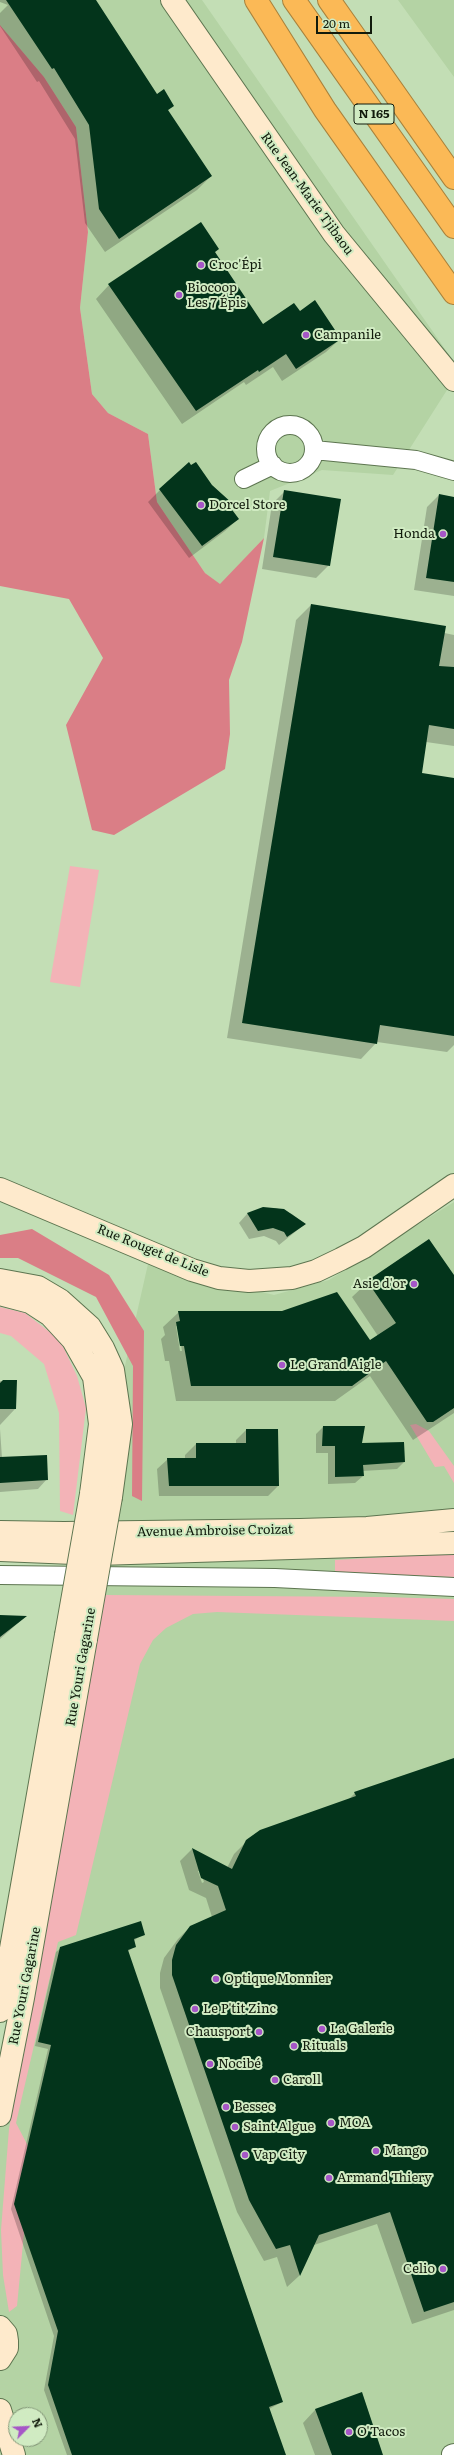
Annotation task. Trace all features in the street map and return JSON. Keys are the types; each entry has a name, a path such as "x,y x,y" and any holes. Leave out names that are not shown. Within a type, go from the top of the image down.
{"highway":[{"path":"256,0 325,110 454,293"},
{"name":"N 165","path":"294,0 454,227"},
{"name":"N 165","path":"329,0 454,178"}],"street":[{"name":"Rue Jean-Marie Tjibaou","path":"172,0 334,234 454,380"},
{"path":"290,425 304,430 310,435 314,450 308,464 302,470 287,472 273,465 268,458 268,443 271,436 283,426 290,425"},
{"path":"314,450 416,460 454,471"},
{"path":"244,479 273,465"},
{"name":"Rue Rouget de Lisle","path":"0,1189 192,1270 219,1278 249,1281 292,1278 335,1262 364,1247 454,1185"},
{"name":"Rue Youri Gagarine","path":"0,1280 38,1287 60,1300 77,1313 90,1327 114,1370 121,1424 101,1495 76,1637 0,2011"},
{"name":"Rue Youri Gagarine","path":"0,1294 30,1302 50,1315 73,1340 94,1377 100,1424 101,1495"},
{"name":"Avenue Ambroise Croizat","path":"0,1532 64,1533 300,1530 430,1524 454,1520"},
{"name":"Avenue Ambroise Croizat","path":"0,1550 98,1554 454,1543"},
{"path":"0,1575 236,1577 454,1587"},
{"name":"Rue Youri Gagarine","path":"0,2115 23,1998 76,1637"},
{"path":"0,2327 6,2334 7,2348 0,2359"},
{"path":"0,2410 14,2455"}],"shaded area":[{"path":"0,0 202,0 454,362 454,379 393,475 322,470 270,491 264,538 220,585 205,573 157,502 148,434 108,413 92,394 80,308 88,232 76,127 44,77 0,25"},
{"path":"398,0 454,0 454,77"},
{"path":"0,25 44,77 76,127 88,232 80,308 92,394 108,413 148,434 157,502 205,573 220,584 264,538 242,642 229,680 230,734 225,769 114,835 92,830 66,725 103,658 69,599 0,586"},
{"path":"70,866 99,870 80,987 50,982"},
{"path":"454,1202 454,2455 0,2455 0,2112 119,1392 148,1264 274,1295 329,1280"},
{"path":"32,1229 109,1275 144,1331 142,1501 132,1496 133,1366 96,1297 18,1258 0,1258 0,1235"},
{"path":"0,1307 25,1313 60,1340 77,1376 86,1408 73,1515 60,1511 59,1413 44,1364 11,1336 0,1333"},
{"path":"416,1424 429,1431 454,1466 454,1483 444,1466 435,1467 410,1425"},
{"path":"454,1553 454,1577 335,1573 335,1560"},
{"path":"105,1595 454,1599 454,1621 217,1612 193,1614 166,1628 153,1640 140,1664 76,1935 58,1942 16,2123 28,2146 24,2233 17,2306 9,2312 3,2275 1,2230 9,2129"}],"building":[{"path":"6,0 96,0 157,94 164,89 174,106 168,110 212,176 119,239 99,209 89,125 54,68 52,69"},
{"path":"201,222 219,249 215,252 263,324 294,303 300,311 315,300 341,339 296,369 286,354 259,372 258,370 196,411 108,284"},
{"name":"Dorcel Store","path":"189,462 191,465 196,462 212,485 233,504 230,507 239,519 202,546 159,489"},
{"path":"284,490 341,499 330,566 273,557"},
{"name":"Honda","path":"439,494 454,497 454,582 426,578"},
{"path":"311,604 446,626 439,666 454,667 454,729 429,725 422,773 454,778 454,1036 380,1025 377,1044 242,1023"},
{"path":"263,1207 284,1209 306,1224 287,1237 284,1232 273,1228 258,1231 247,1213"},
{"path":"429,1239 454,1275 454,1408 433,1422 427,1422 386,1361 352,1386 191,1386 184,1346 180,1346 176,1322 180,1321 178,1311 282,1311 337,1292 370,1340 396,1323 367,1281"},
{"path":"3,1380 17,1380 16,1409 0,1409 0,1383"},
{"path":"323,1426 365,1426 362,1443 404,1442 405,1462 363,1465 364,1476 335,1477 335,1446 322,1446"},
{"path":"246,1429 278,1429 279,1486 169,1486 167,1458 196,1458 196,1443 246,1443"},
{"path":"47,1455 48,1480 0,1483 0,1457"},
{"path":"0,1615 27,1616 0,1637"},
{"name":"La Galerie","path":"454,1758 454,2302 424,2312 390,2212 319,2235 300,2276 290,2245 276,2249 249,2200 172,1975 172,1960 176,1945 190,1926 226,1910 218,1886 201,1878 192,1848 232,1869 246,1840 260,1830 356,1796 354,1792"},
{"path":"141,1921 145,1935 134,1939 136,1947 128,1950 283,2402 269,2407 286,2455 72,2455 48,2385 58,2331 14,2204 51,2045 38,2042 60,1947"},
{"name":"O'Tacos","path":"362,2392 383,2455 332,2455 315,2409"}],"place":[{"name":"Croc'Épi","path":"201,265"},
{"name":"Biocoop Les 7 Épis","path":"179,295"},
{"name":"Campanile","path":"306,335"},
{"name":"Dorcel Store","path":"201,505"},
{"name":"Honda","path":"443,534"},
{"name":"Asie d'or","path":"414,1284"},
{"name":"Le Grand Aigle","path":"282,1365"},
{"name":"Optique Monnier","path":"216,1979"},
{"name":"Le P'tit Zinc","path":"195,2009"},
{"name":"La Galerie","path":"322,2029"},
{"name":"Chausport","path":"259,2032"},
{"name":"Rituals","path":"294,2046"},
{"name":"Nocibé","path":"210,2064"},
{"name":"Caroll","path":"275,2080"},
{"name":"Bessec","path":"226,2107"},
{"name":"MOA","path":"331,2123"},
{"name":"Saint Algue","path":"235,2127"},
{"name":"Mango","path":"376,2151"},
{"name":"Vap City","path":"245,2155"},
{"name":"Armand Thiery","path":"329,2178"},
{"name":"Celio","path":"443,2269"},
{"name":"O'Tacos","path":"349,2432"}]}
